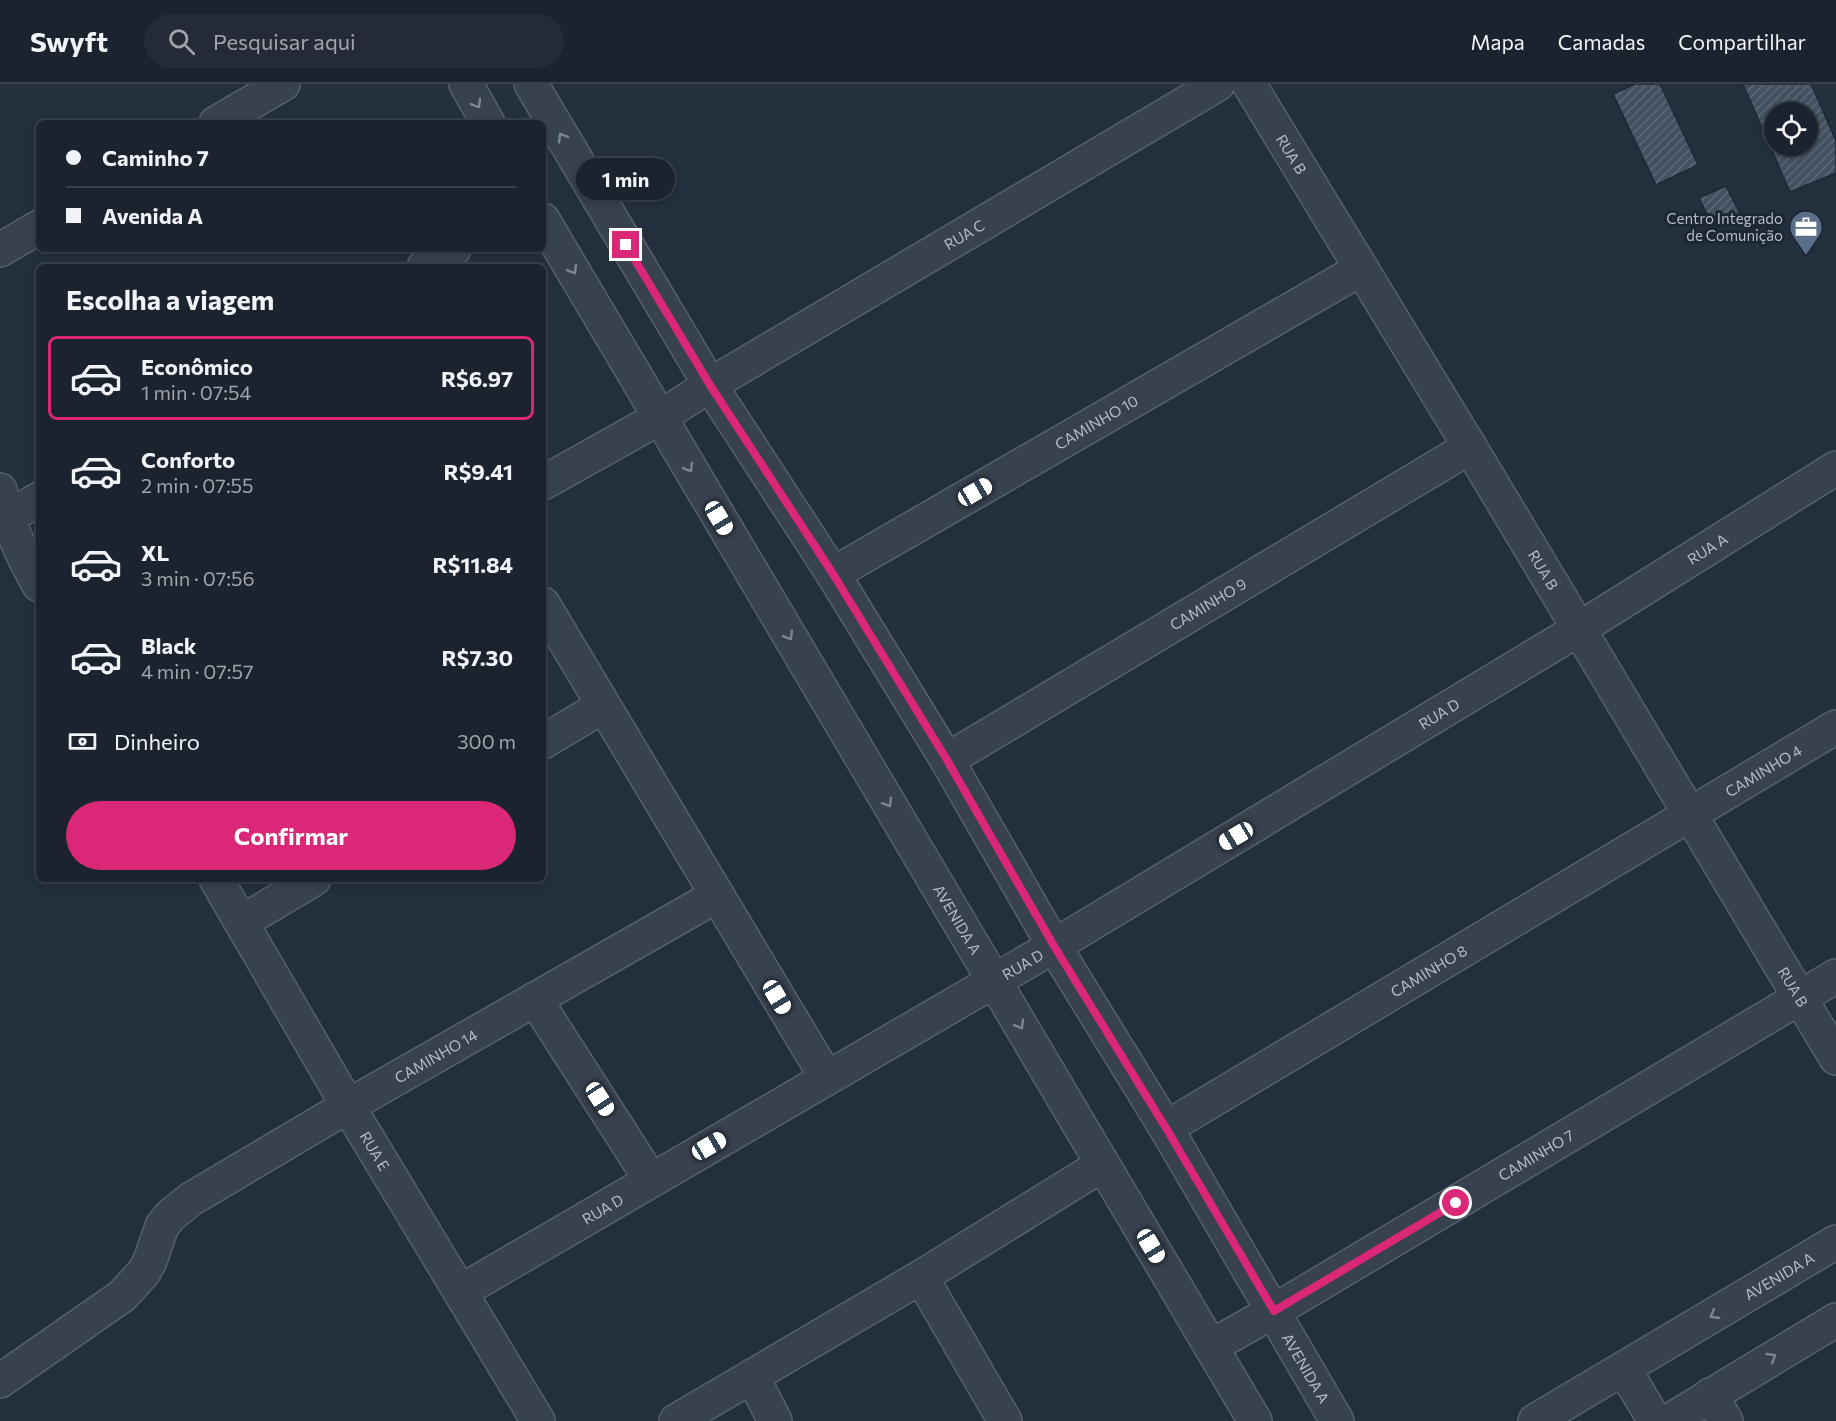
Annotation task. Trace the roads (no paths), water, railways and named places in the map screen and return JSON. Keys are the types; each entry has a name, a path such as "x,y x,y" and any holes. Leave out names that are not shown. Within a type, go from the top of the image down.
{"street":[{"path":"221,120 283,84"},
{"path":"466,84 486,120"},
{"name":"AVENIDA A","path":"531,84 710,385 833,574 947,760 1054,946 1166,1128 1337,1421"},
{"name":"RUA C","path":"546,481 659,418 710,385 1218,84"},
{"name":"RUA B","path":"1249,84 1470,447 1836,1058"},
{"name":"AVENIDA A","path":"546,225 1255,1421"},
{"path":"0,250 36,229"},
{"path":"429,264 449,252"},
{"name":"CAMINHO 10","path":"833,574 1361,269"},
{"name":"CAMINHO 9","path":"947,760 1470,447"},
{"name":"RUA A","path":"1579,629 1836,468"},
{"path":"36,500 2,510 23,559 36,580"},
{"path":"546,609 826,1077"},
{"name":"RUA D","path":"460,1292 1054,946 1579,629"},
{"path":"546,740 603,706"},
{"name":"CAMINHO 4","path":"1690,815 1836,727"},
{"name":"CAMINHO 8","path":"1166,1128 1690,815"},
{"name":"RUA E","path":"218,882 348,1106 538,1421"},
{"path":"242,922 309,882"},
{"name":"CAMINHO 14","path":"0,1381 122,1296 147,1266 162,1226 191,1198 716,896"},
{"name":"CAMINHO 7","path":"1212,1346 1836,976"},
{"path":"535,999 651,1180"},
{"path":"676,1421 921,1277 1102,1165"},
{"name":"AVENIDA A","path":"1534,1421 1836,1242"},
{"path":"921,1277 1005,1421"},
{"path":"1669,1421 1718,1408 1836,1320"},
{"path":"1624,1369 1655,1421"},
{"path":"752,1376 775,1421"}],"place":[{"name":"Centro Integrado de Comunição","path":"1806,256"}]}
